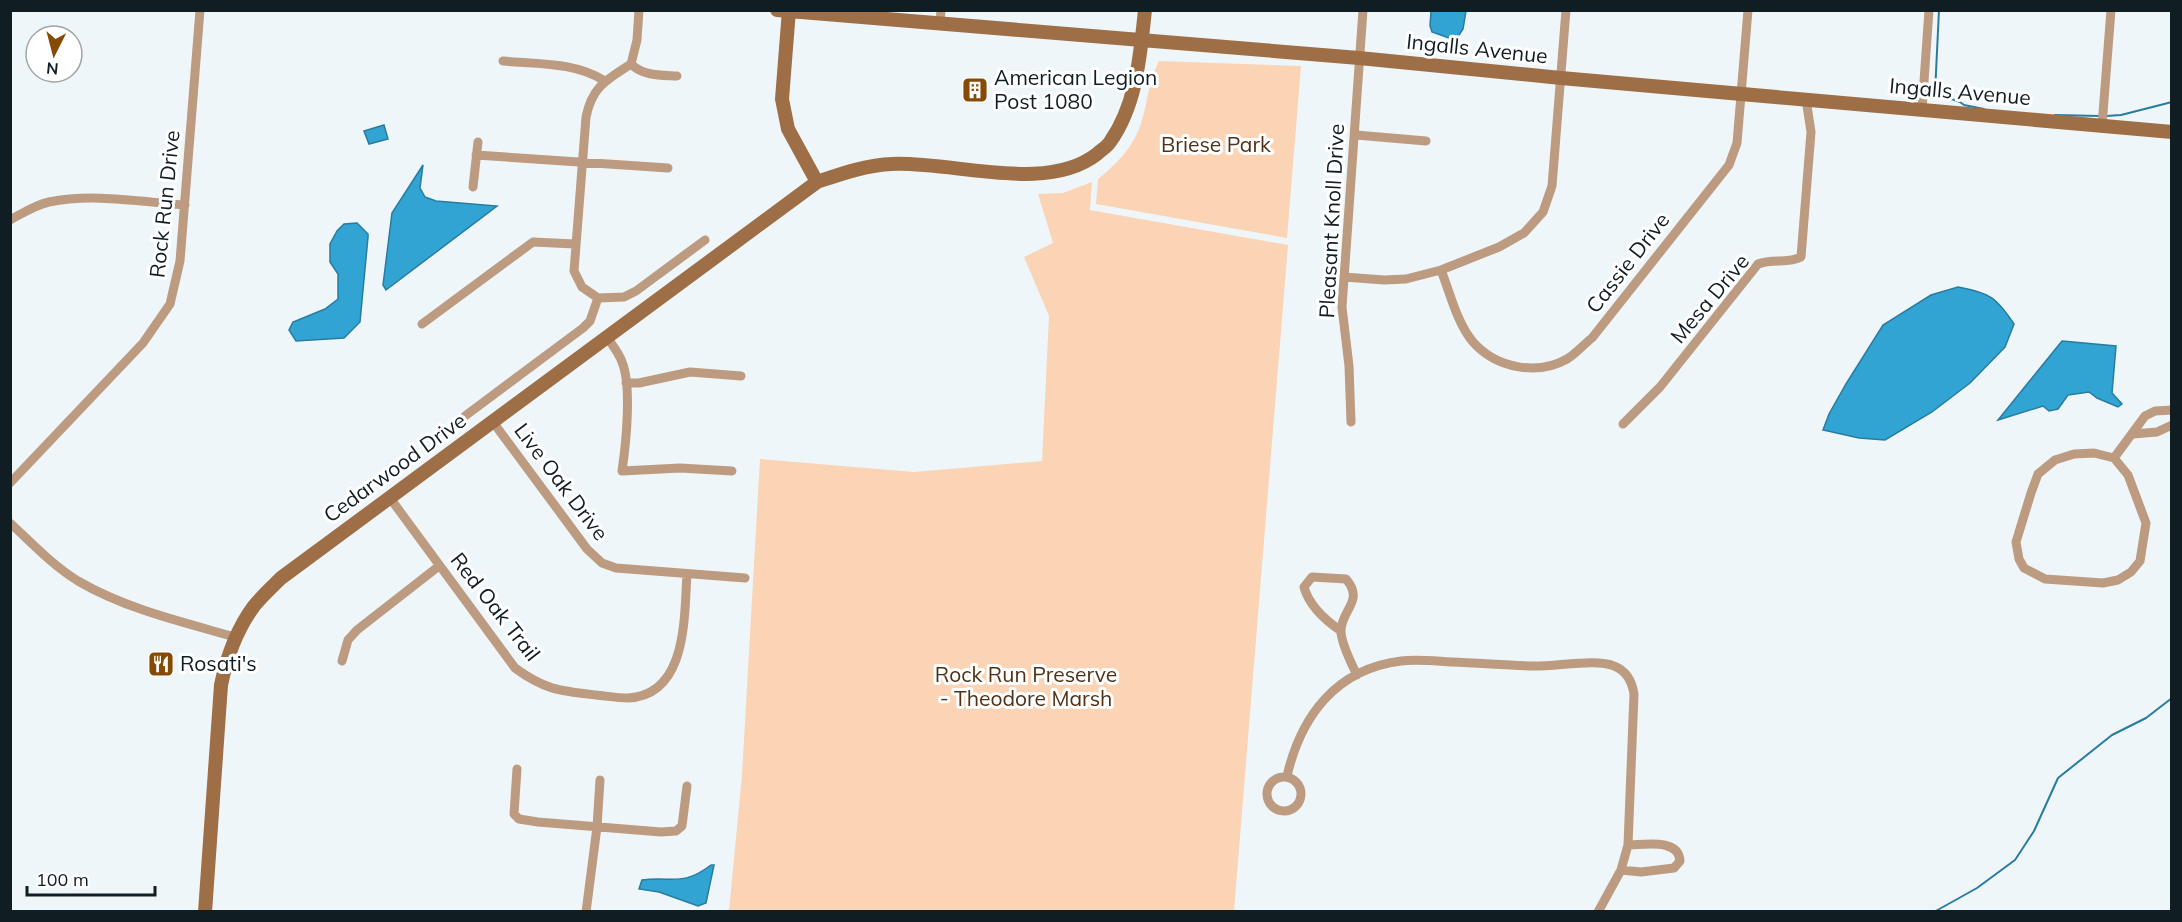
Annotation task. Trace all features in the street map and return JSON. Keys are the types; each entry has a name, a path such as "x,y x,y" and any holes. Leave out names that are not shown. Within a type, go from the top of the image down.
{"street":[{"name":"Rock Run Drive","path":"10,483 143,343 170,304 176,285 185,205 200,10"},
{"path":"639,10 637,40 631,64 605,81 589,102 574,271 582,287 598,298 624,297 636,291 705,240"},
{"name":"Cedarwood Drive","path":"205,912 221,685 225,666 235,638 255,605 281,578 816,182 850,170 892,164 1037,175 1062,172 1087,162 1109,144 1123,121 1133,94 1145,10"},
{"name":"Pleasant Knoll Drive","path":"1351,422 1349,366 1342,307 1356,135 1363,10"},
{"path":"1344,277 1406,279 1441,270 1499,247 1524,233 1543,212 1552,186 1566,10"},
{"name":"Cassie Drive","path":"1441,270 1462,323 1473,342 1487,354 1503,363 1520,368 1541,368 1567,359 1592,338 1729,165 1737,143 1748,10"},
{"path":"1922,110 1929,10"},
{"path":"2103,126 2111,10"},
{"path":"785,11 782,99 788,129 816,182"},
{"name":"Ingalls Avenue","path":"785,11 941,17 1141,40 2172,132"},
{"path":"503,61 578,68 591,72 605,81"},
{"path":"631,64 637,70 647,74 677,76"},
{"name":"Mesa Drive","path":"1623,424 1660,387 1758,264 1767,260 1794,260 1801,257 1811,154 1810,116 1806,99"},
{"path":"1356,135 1426,141"},
{"path":"473,187 478,142"},
{"path":"476,155 668,168"},
{"path":"10,220 47,202 71,199 91,198 185,205"},
{"path":"422,324 533,242 575,244"},
{"path":"465,416 584,328 590,321 598,298"},
{"path":"607,338 622,360 626,383 628,435 622,471 680,468 732,471"},
{"path":"626,383 639,383 690,372 741,376"},
{"path":"2114,458 2141,421 2151,413 2172,410"},
{"name":"Live Oak Drive","path":"493,422 587,549 602,563 616,568 745,578"},
{"path":"2133,434 2157,432 2172,425"},
{"path":"2094,453 2114,458 2128,475 2146,523 2140,561 2136,567 2118,580 2103,583 2045,579 2024,568 2019,559 2016,542 2038,474 2055,460 2074,454 2094,453"},
{"name":"Red Oak Trail","path":"390,498 515,668 541,686 559,691 629,698 655,688 667,677 681,650 687,574"},
{"path":"10,523 76,580 131,606 235,638"},
{"path":"342,661 348,640 357,630 439,566"},
{"path":"1341,631 1325,620 1306,596 1304,587 1312,577 1346,579 1353,587 1354,595 1341,631 1350,661 1358,675"},
{"path":"1287,776 1301,734 1316,709 1334,690 1358,675 1381,665 1402,661 1542,666 1602,663 1613,665 1625,673 1632,682 1634,694 1628,845 1621,870 1598,912"},
{"path":"517,769 514,814 519,819 597,827 676,831 682,826 687,786"},
{"path":"586,912 597,827 600,780"},
{"path":"1621,870 1641,872 1674,868 1680,861 1678,852 1670,845 1628,845"}],"green space":[{"name":"Briese Park","path":"1159,61 1301,66 1287,238 1096,204 1098,179 1125,153 1139,129 1153,75"},
{"name":"Rock Run Preserve - Theodore Marsh","path":"1092,182 1090,210 1288,245 1234,911 729,911 742,775 760,459 914,472 1042,461 1049,316 1024,257 1053,243 1038,194 1063,193"}],"water":[{"path":"1431,11 1466,11 1463,29 1457,38 1449,38 1432,32"},
{"path":"384,125 388,139 369,144 364,131"},
{"path":"423,165 420,188 425,197 436,201 497,206 386,290 383,285 392,213"},
{"path":"357,223 368,234 360,322 344,338 296,341 289,330 293,322 325,309 338,299 338,274 330,262 330,244 344,224"},
{"path":"1958,287 1985,294 2002,308 2014,324 2005,347 1970,383 1932,412 1885,440 1859,438 1823,430 1846,384 1883,325 1931,295"},
{"path":"2062,341 2116,346 2112,393 2122,404 2118,407 2089,392 2068,395 2058,409 2049,411 2043,406 1998,420"},
{"path":"714,865 706,903 698,906 659,892 639,889 642,880 685,878"}],"waterway":[{"path":"1939,10 1935,93 1964,105 1984,109"},
{"path":"2106,116 2121,115 2172,102"},
{"path":"2055,115 2100,116"},
{"path":"1934,912 1977,888 2015,860 2034,831 2058,778 2112,735 2146,718 2172,698"}],"place":[{"name":"American Legion Post 1080","path":"975,90"},
{"name":"Rosati's","path":"161,664"}]}
